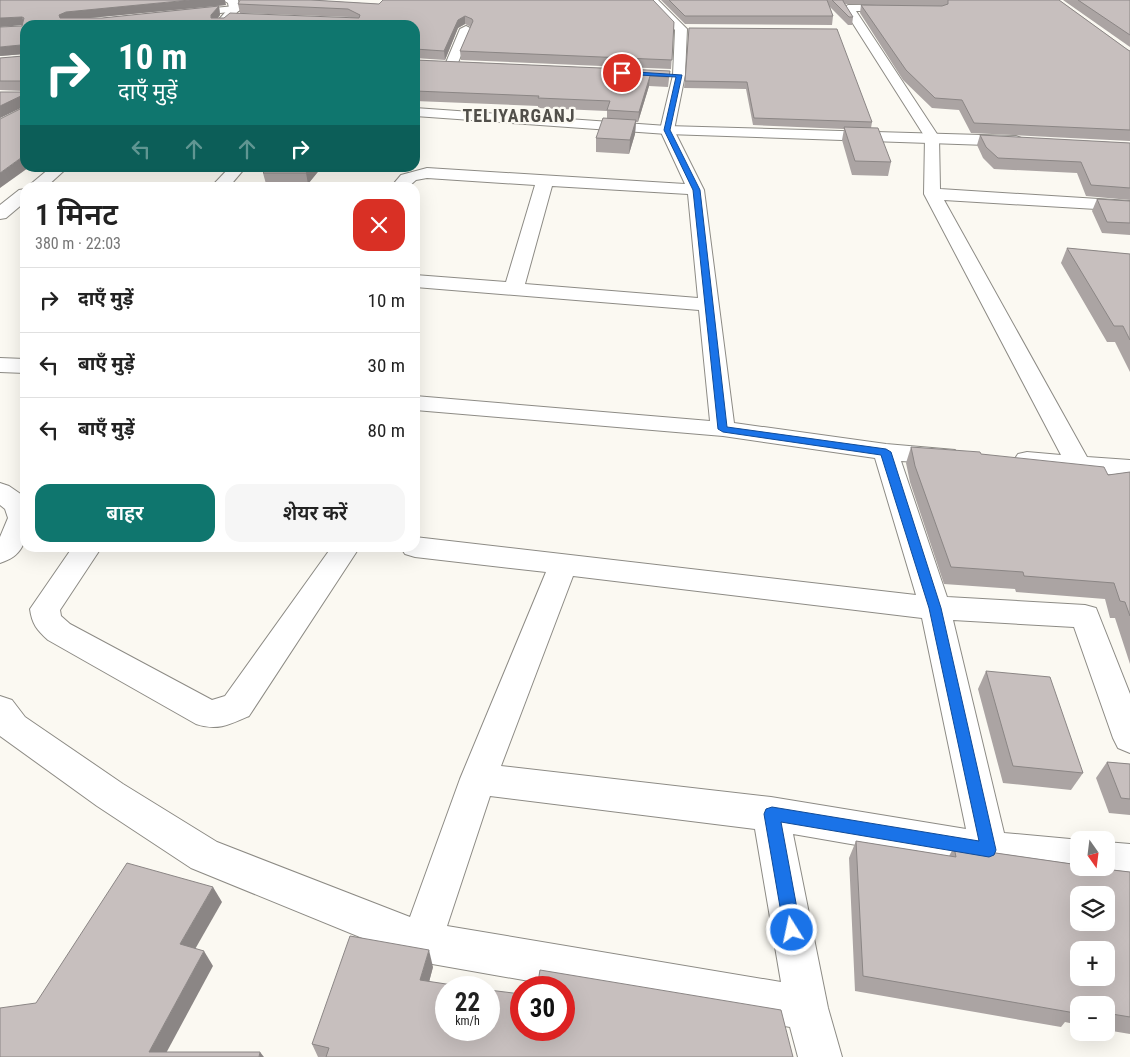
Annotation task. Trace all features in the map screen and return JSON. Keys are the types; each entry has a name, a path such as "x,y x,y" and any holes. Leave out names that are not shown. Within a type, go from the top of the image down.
{"street":[{"path":"170,15 229,10 247,0"},
{"path":"652,0 685,29 674,75 667,130 696,190 723,429"},
{"path":"913,8 848,8 857,30 932,137 932,194 1078,464"},
{"path":"229,10 247,18"},
{"path":"451,65 466,29"},
{"path":"420,112 667,130 932,137 1031,142"},
{"path":"42,182 54,172"},
{"path":"224,182 233,172"},
{"path":"402,182 414,175 427,173 696,190"},
{"path":"514,289 545,180"},
{"path":"932,194 1130,206"},
{"path":"0,214 20,198"},
{"path":"420,281 710,305"},
{"path":"0,365 20,366"},
{"path":"420,404 723,429 886,452 972,457"},
{"path":"886,452 935,608 989,850"},
{"path":"1001,459 1130,468"},
{"path":"14,501 20,514"},
{"path":"0,553 10,544 20,522"},
{"path":"420,548 935,608 1085,616 1130,738"},
{"path":"84,552 46,609 47,621 59,632 208,714 222,713 237,706 342,552"},
{"path":"421,942 478,779 563,565"},
{"path":"0,710 13,726 110,795 204,855 421,942 807,1008"},
{"path":"478,779 772,814 989,850 1070,856"},
{"path":"772,814 807,1008 820,1057"},
{"path":"1115,861 1130,862"}],"building":[{"path":"0,0 190,0 66,12 59,15 60,18 102,18 219,6 211,15 211,18 224,18 230,13 359,18 360,15 348,9 238,4 240,0 311,0 379,4 383,0 653,0 674,22 672,60 460,51 473,21 465,16 458,20 444,51 420,49 420,20 24,20 22,17 0,18"},
{"path":"669,0 827,0 833,16 685,16"},
{"path":"832,0 843,0 853,17 849,17"},
{"path":"948,0 1059,0 1130,51 1130,130 974,123 962,100 935,98 906,70 861,5 942,6 948,4"},
{"path":"1078,0 1130,0 1130,35"},
{"path":"20,26 20,45 0,47 0,27"},
{"path":"689,28 837,29 872,122 754,118 747,82 685,81"},
{"path":"20,56 20,81 0,81 0,58"},
{"path":"420,60 670,71 669,77 650,76 639,112 607,110 610,101 538,98 539,96 420,91"},
{"path":"0,92 20,92 20,96 0,106"},
{"path":"20,109 20,159 0,173 0,119"},
{"path":"603,118 636,120 630,140 596,138"},
{"path":"844,127 878,128 891,162 855,161"},
{"path":"980,135 1130,143 1130,188 1091,185 1081,162 998,158 986,147"},
{"path":"264,172 307,172 306,173"},
{"path":"1097,199 1130,201 1130,223 1107,222"},
{"path":"1067,248 1130,254 1130,340 1123,326 1114,326"},
{"path":"911,447 980,452 981,454 1104,467 1108,475 1130,472 1130,616 1125,602 1120,601 1114,583 1024,576 1023,572 951,567 915,466"},
{"path":"986,671 1050,677 1083,773 1013,766"},
{"path":"1107,762 1130,764 1130,799 1121,798"},
{"path":"856,841 956,857 954,847 1070,864 1070,876 1115,876 1115,870 1130,872 1130,1017 1115,1014 1115,996 1070,996 1070,1012 863,976"},
{"path":"127,863 213,887 180,944 204,951 149,1052 260,1052 259,1057 0,1057 0,1008 36,1003"},
{"path":"350,936 429,950 420,980 435,982 435,1041 500,1041 500,991 510,993 510,1041 575,1041 575,976 539,976 540,970 781,1010 793,1057 326,1057 329,1048 312,1044"}],"district":[{"name":"TELIYARGANJ","path":"519,115"}],"route":[{"path":"622,73 679,75 667,130 696,190 723,429 886,452 935,608 989,850 772,814 792,930"}]}
